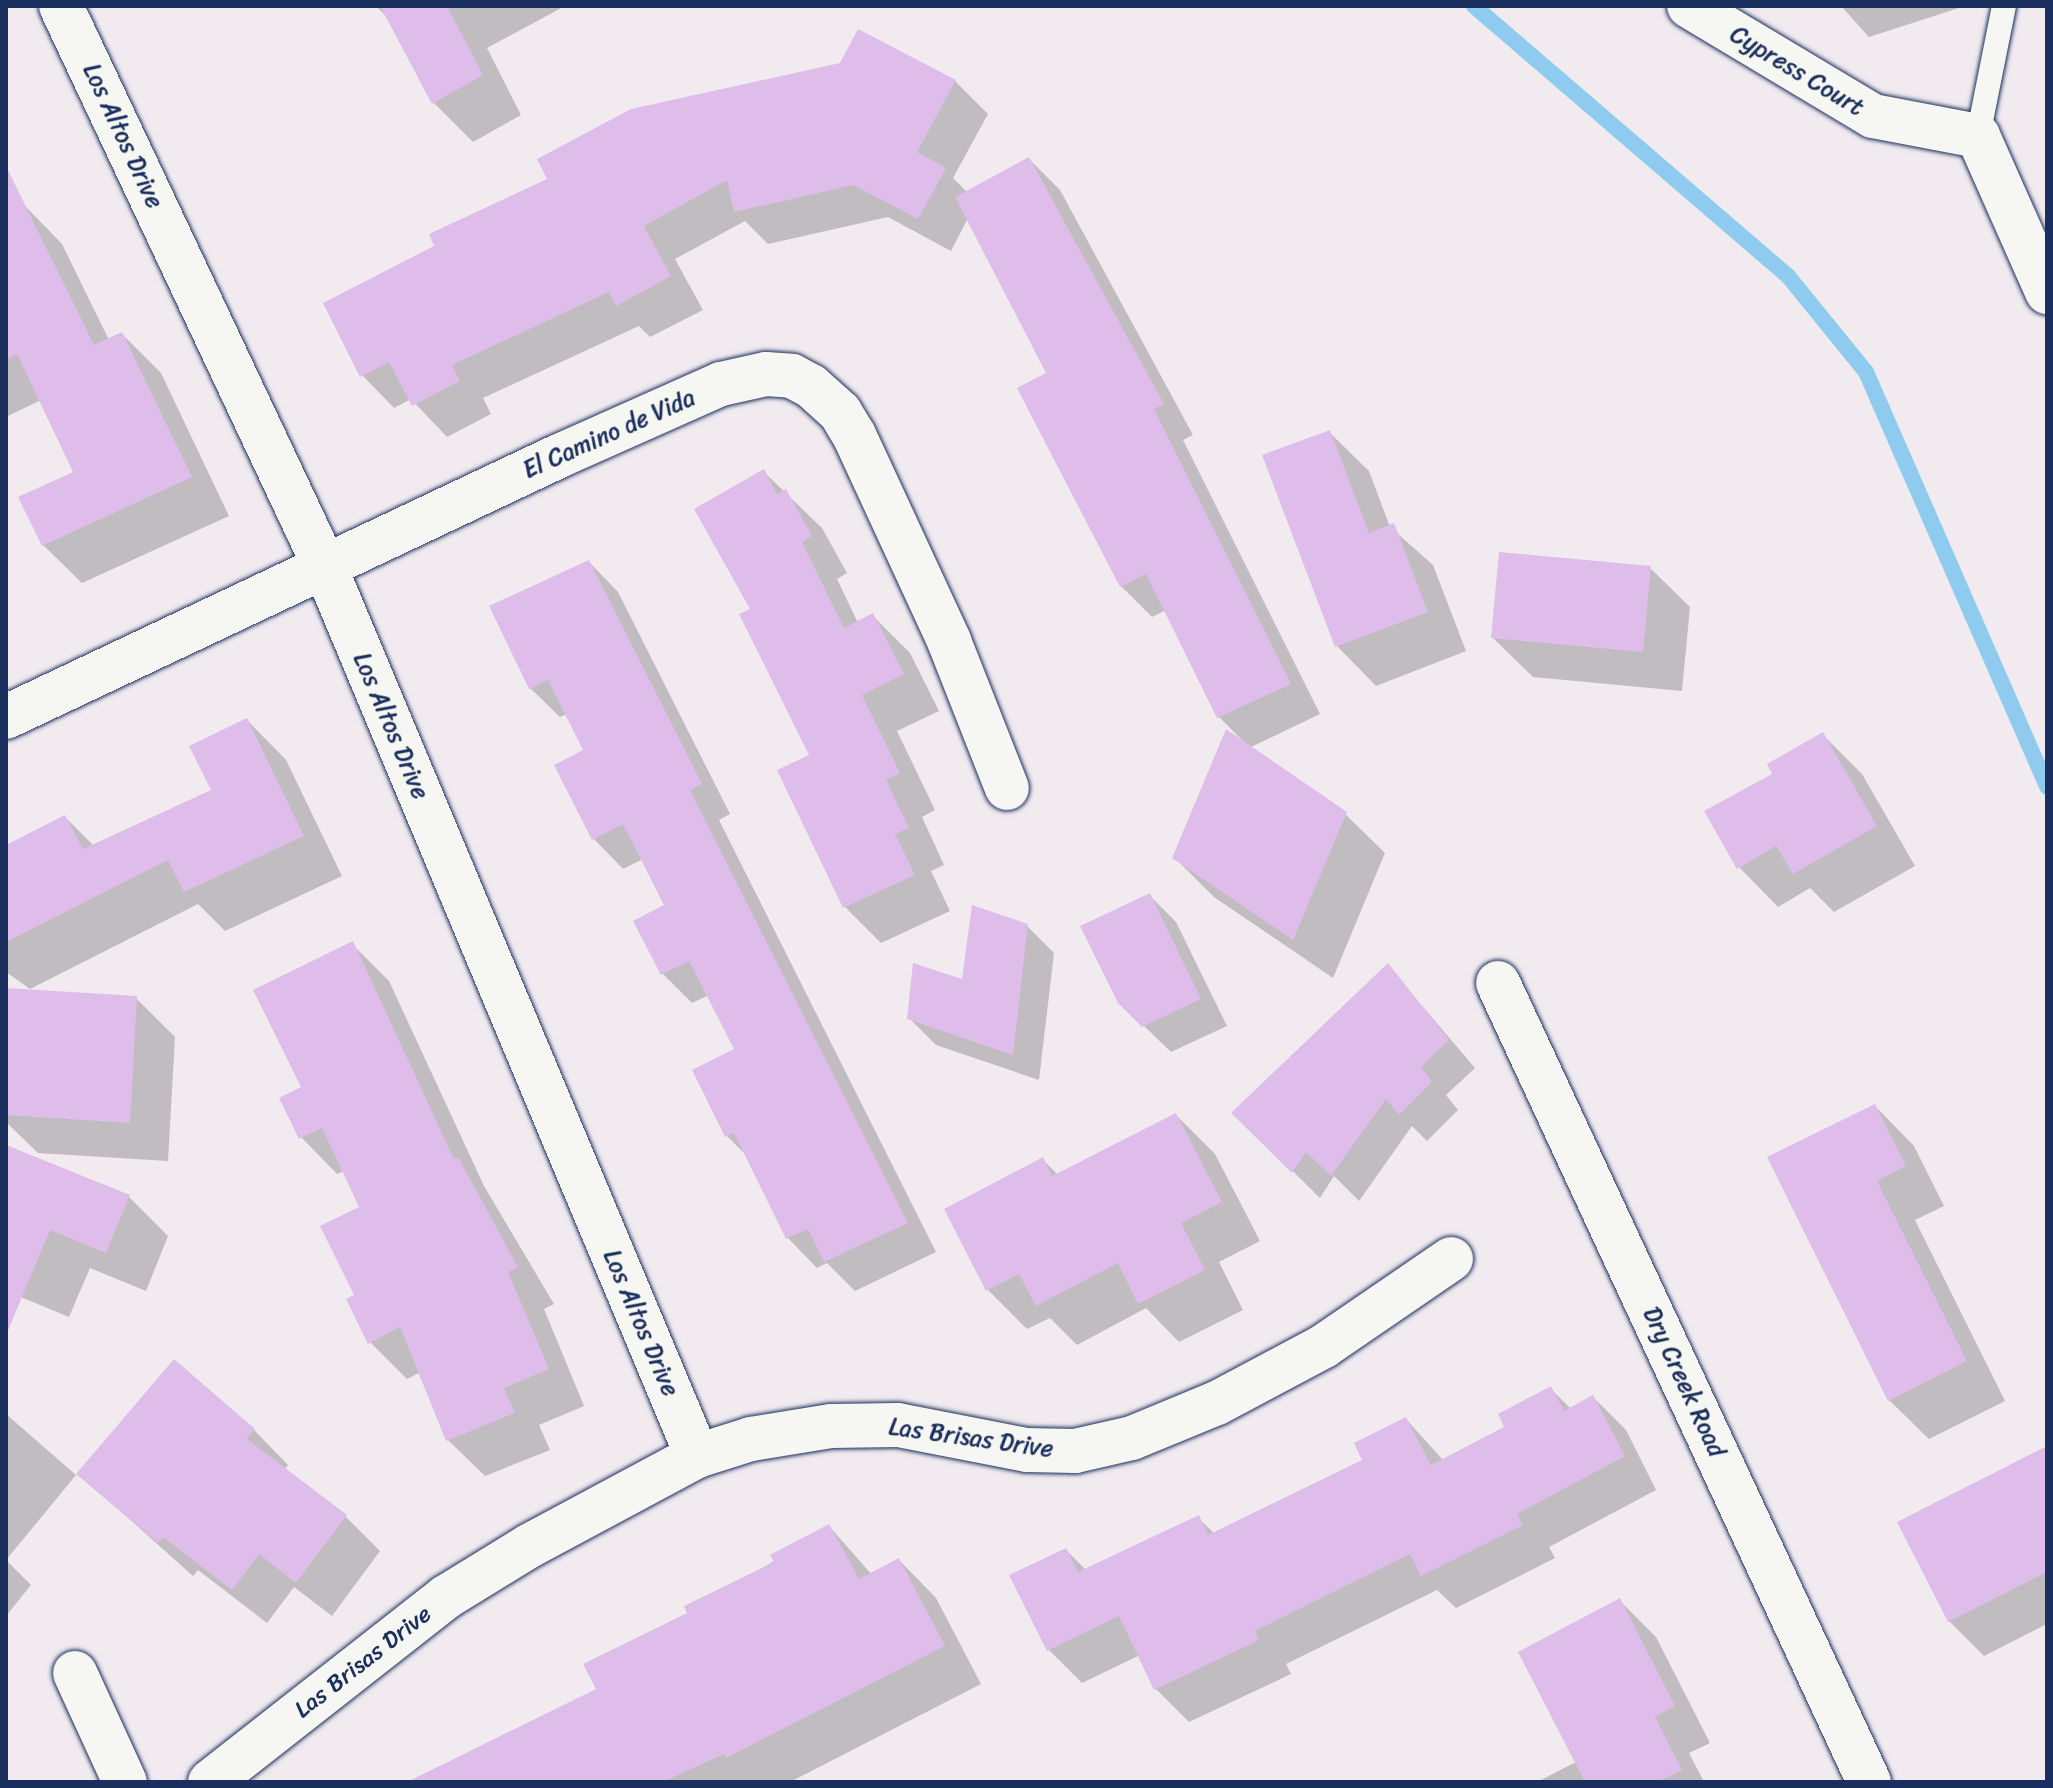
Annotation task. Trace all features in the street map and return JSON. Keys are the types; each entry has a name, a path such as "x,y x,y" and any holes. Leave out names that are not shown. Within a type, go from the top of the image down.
{"street":[{"name":"Los Altos Drive","path":"61,6 325,567 697,1456"},
{"name":"Cypress Court","path":"1689,6 1873,116 1978,136"},
{"path":"1978,136 2047,292"},
{"name":"El Camino de Vida","path":"6,717 721,384 766,374 792,376 840,412 854,435 949,641 1007,788"},
{"name":"Dry Creek Road","path":"1498,983 1869,1782"},
{"name":"Las Brisas Drive","path":"210,1782 446,1597 529,1546 697,1456 751,1439 831,1426 898,1425 1027,1450 1075,1451 1132,1438 1217,1403 1324,1346 1451,1259"},
{"path":"75,1673 125,1782"}],"lane":[{"path":"1978,136 2004,6"}],"building":[{"path":"380,6 447,6 483,75 432,104"},
{"path":"858,29 956,80 917,152 946,168 918,219 853,185 734,212 727,180 644,226 671,276 616,306 609,292 452,365 460,381 412,406 389,362 360,377 323,303 434,246 429,234 547,179 537,159 631,109 840,63"},
{"path":"1029,157 1164,404 1154,409 1291,684 1217,718 1146,574 1120,587 1017,388 1046,373 955,197"},
{"path":"6,166 94,345 122,332 192,477 42,546 18,497 73,472 17,354 6,360"},
{"path":"1330,430 1369,533 1394,523 1428,612 1335,647 1262,455"},
{"path":"764,469 777,494 786,489 812,536 802,542 844,628 873,613 904,674 862,695 900,773 886,780 909,828 895,834 915,875 843,908 777,770 809,755 739,614 750,609 694,509"},
{"path":"1499,552 1651,566 1643,652 1491,638"},
{"path":"589,560 702,784 690,790 908,1223 824,1262 808,1229 786,1239 734,1133 725,1137 692,1070 734,1049 689,961 661,975 633,921 664,905 623,824 592,840 554,765 583,750 548,680 529,689 489,606"},
{"path":"247,718 304,836 184,892 168,860 6,942 6,845 65,815 83,849 211,790 189,746"},
{"path":"1226,729 1347,812 1293,940 1172,858"},
{"path":"1823,732 1877,826 1793,874 1776,846 1737,869 1704,811 1772,774 1767,764"},
{"path":"1150,893 1201,999 1142,1027 1118,1003 1080,926"},
{"path":"972,905 1028,924 1013,1055 907,1019 913,963 962,979"},
{"path":"353,941 454,1159 458,1157 518,1267 508,1272 549,1369 504,1388 515,1413 446,1441 400,1327 368,1344 346,1299 354,1295 320,1226 359,1207 322,1128 299,1139 279,1098 301,1087 253,990"},
{"path":"1388,963 1449,1040 1421,1067 1432,1082 1399,1115 1386,1099 1331,1176 1306,1152 1292,1173 1231,1113"},
{"path":"6,988 137,996 130,1123 6,1115"},
{"path":"1875,1104 1906,1166 1877,1181 1967,1361 1888,1401 1767,1157"},
{"path":"1176,1113 1222,1202 1181,1223 1205,1270 1138,1304 1118,1263 1036,1306 1019,1274 986,1291 944,1209 1043,1157 1052,1176"},
{"path":"6,1145 130,1195 106,1253 50,1230 7,1333"},
{"path":"174,1359 255,1429 247,1439 347,1515 296,1583 259,1554 232,1590 163,1537 158,1543 76,1474"},
{"path":"1551,1386 1564,1411 1593,1395 1625,1456 1517,1514 1523,1525 1421,1576 1410,1554 1255,1631 1259,1640 1154,1690 1119,1616 1047,1651 1009,1575 1066,1548 1078,1572 1199,1515 1208,1535 1362,1460 1354,1443 1406,1417 1431,1465 1504,1427 1498,1414"},
{"path":"2047,1446 2047,1572 1948,1622 1897,1522"},
{"path":"829,1524 859,1579 899,1558 945,1646 726,1758 724,1754 663,1782 407,1782 596,1689 583,1664 687,1613 684,1606 774,1562 770,1555"},
{"path":"1620,1598 1675,1706 1655,1717 1682,1770 1658,1782 1585,1782 1518,1652"}],"waterway":[{"path":"1474,6 1788,276 1866,372 2047,787"}]}
